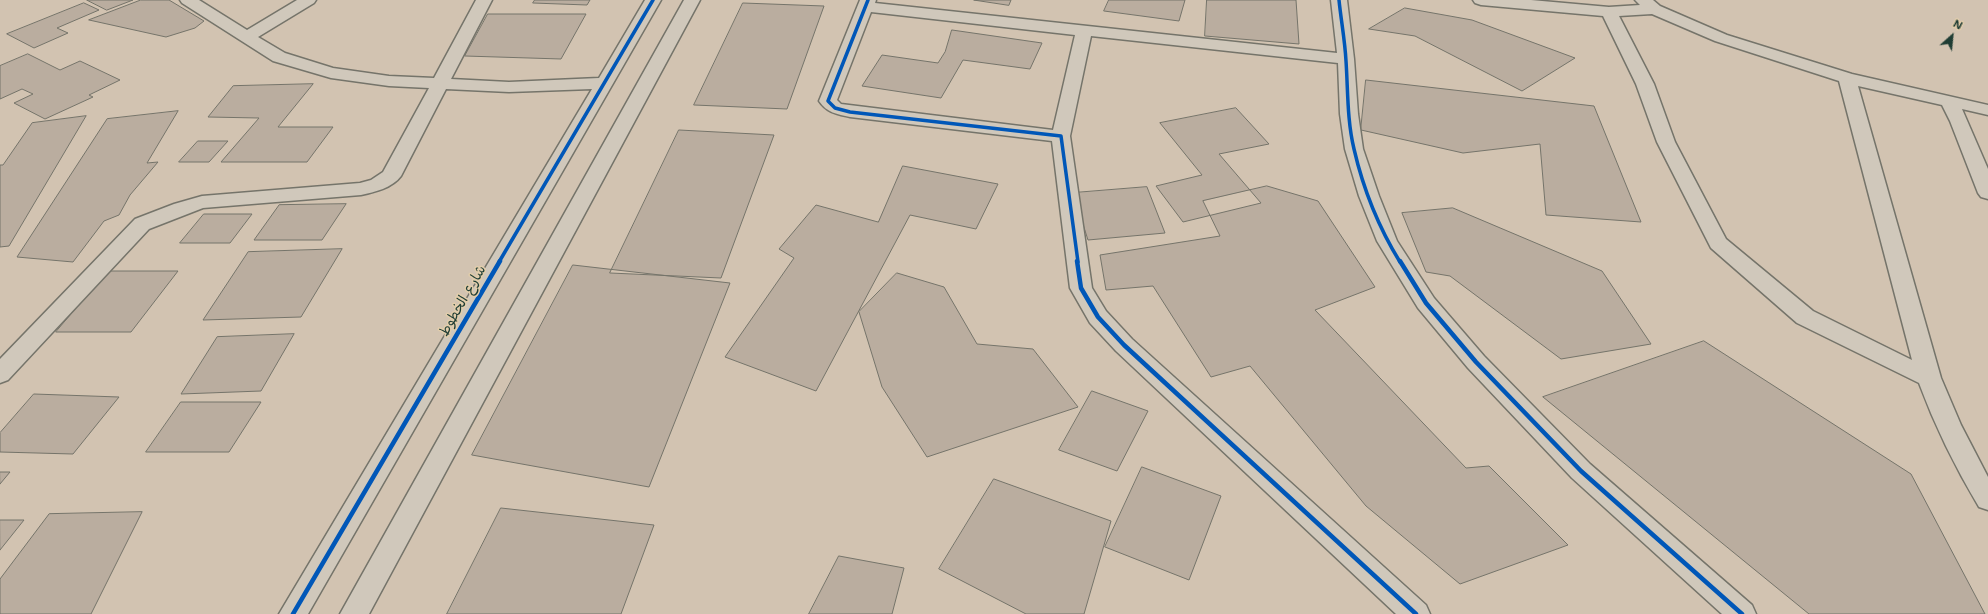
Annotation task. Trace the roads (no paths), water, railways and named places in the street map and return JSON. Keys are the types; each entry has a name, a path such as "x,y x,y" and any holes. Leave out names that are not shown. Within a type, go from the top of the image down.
{"street":[{"path":"188,0 279,57 331,73 388,81 508,87 603,83"},
{"path":"248,37 308,0"},
{"path":"0,374 142,224 181,208 202,202 361,189 378,184 391,176 438,83 484,0"},
{"name":"شارع الخطوط","path":"293,614 653,0"},
{"path":"354,614 692,0"},
{"path":"1340,0 1346,59 1349,114 1354,149 1369,196 1387,241 1426,303 1476,362 1581,471 1742,614"},
{"path":"1481,0 1609,12 1648,5 1721,38 1847,78 1988,110"},
{"path":"1061,136 850,112 835,108 828,101 867,4 1084,32 1346,59"},
{"path":"1609,12 1645,84 1666,142 1718,242 1805,317 1929,378"},
{"path":"1084,32 1061,136 1081,288 1098,317 1124,345 1416,614"},
{"path":"1847,78 1929,378 1953,437 1969,470 1988,499"},
{"path":"1949,102 1959,121 1988,193"}]}
